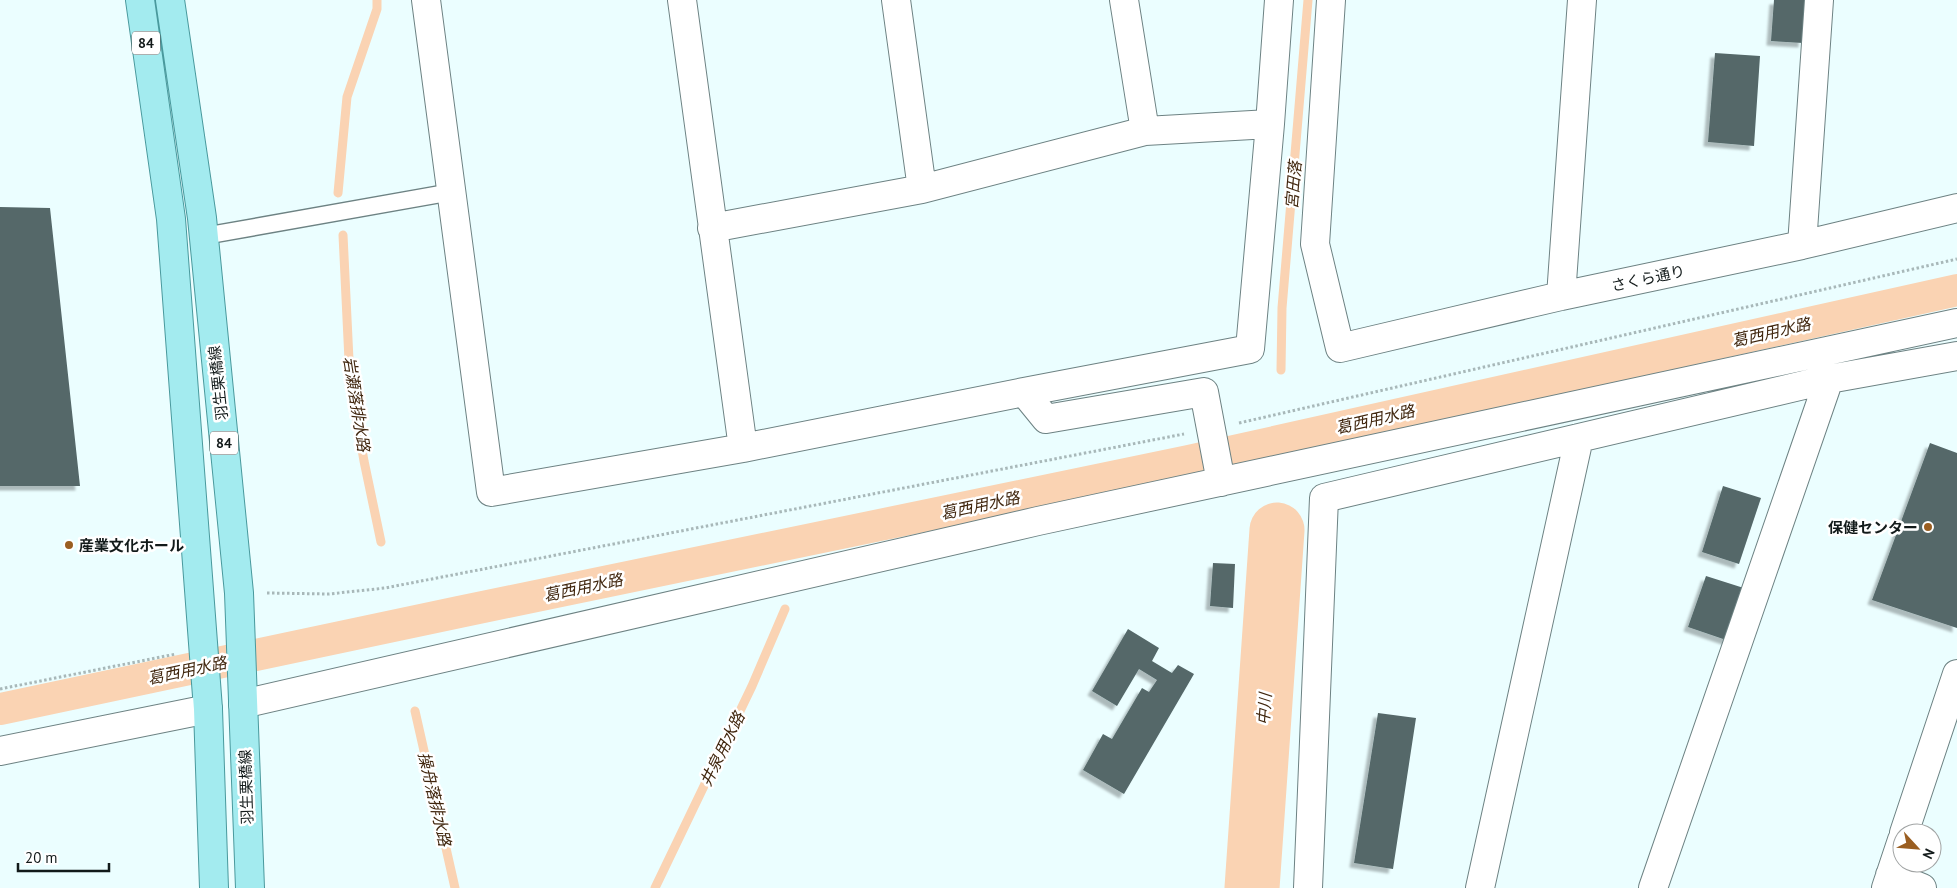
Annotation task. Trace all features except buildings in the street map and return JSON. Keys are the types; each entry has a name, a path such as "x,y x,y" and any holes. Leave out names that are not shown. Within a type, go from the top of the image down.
{"main road":[{"name":"84","path":"140,0 171,219 208,709 214,888"},
{"name":"羽生栗橋線","path":"170,0 204,236 239,593 250,888"}],"street":[{"path":"426,0 491,492 743,448 1024,392 1250,350 1279,0"},
{"path":"682,0 743,448"},
{"path":"896,0 922,189"},
{"path":"1124,0 1145,131"},
{"name":"さくら通り","path":"1331,0 1315,244 1340,348 1561,296 1802,245 1957,208"},
{"path":"1561,296 1582,0"},
{"path":"1802,245 1818,0"},
{"path":"712,228 922,189 1145,131 1270,124"},
{"path":"244,704 1028,524 1957,323"},
{"path":"1316,885 1324,498 1829,380 1957,356"},
{"path":"1652,888 1829,380"},
{"path":"1024,392 1046,419 1204,392 1221,482"},
{"path":"1480,888 1579,438"},
{"path":"1908,823 1948,733 1957,674"},
{"path":"0,751 208,709"},
{"path":"1892,870 1888,882 1922,888"}],"lane":[{"path":"204,236 452,192"}],"path":[{"path":"239,593 329,594 384,588 1210,429 1957,259"},
{"path":"0,689 204,649"}],"waterway":[{"name":"岩瀬落排水路","path":"338,193 347,97 377,9 377,0"},
{"name":"宮田落","path":"1281,370 1282,308 1308,0"},
{"name":"岩瀬落排水路","path":"343,235 350,381 381,542"},
{"name":"葛西用水路","path":"0,709 1189,461 1957,290"},
{"name":"中川","path":"1252,888 1277,530"},
{"name":"井泉用水路","path":"655,888 752,686 785,609"},
{"name":"操舟落排水路","path":"415,711 455,888"}],"place":[{"name":"保健センター","path":"1928,527"},
{"name":"産業文化ホール","path":"69,545"}]}
